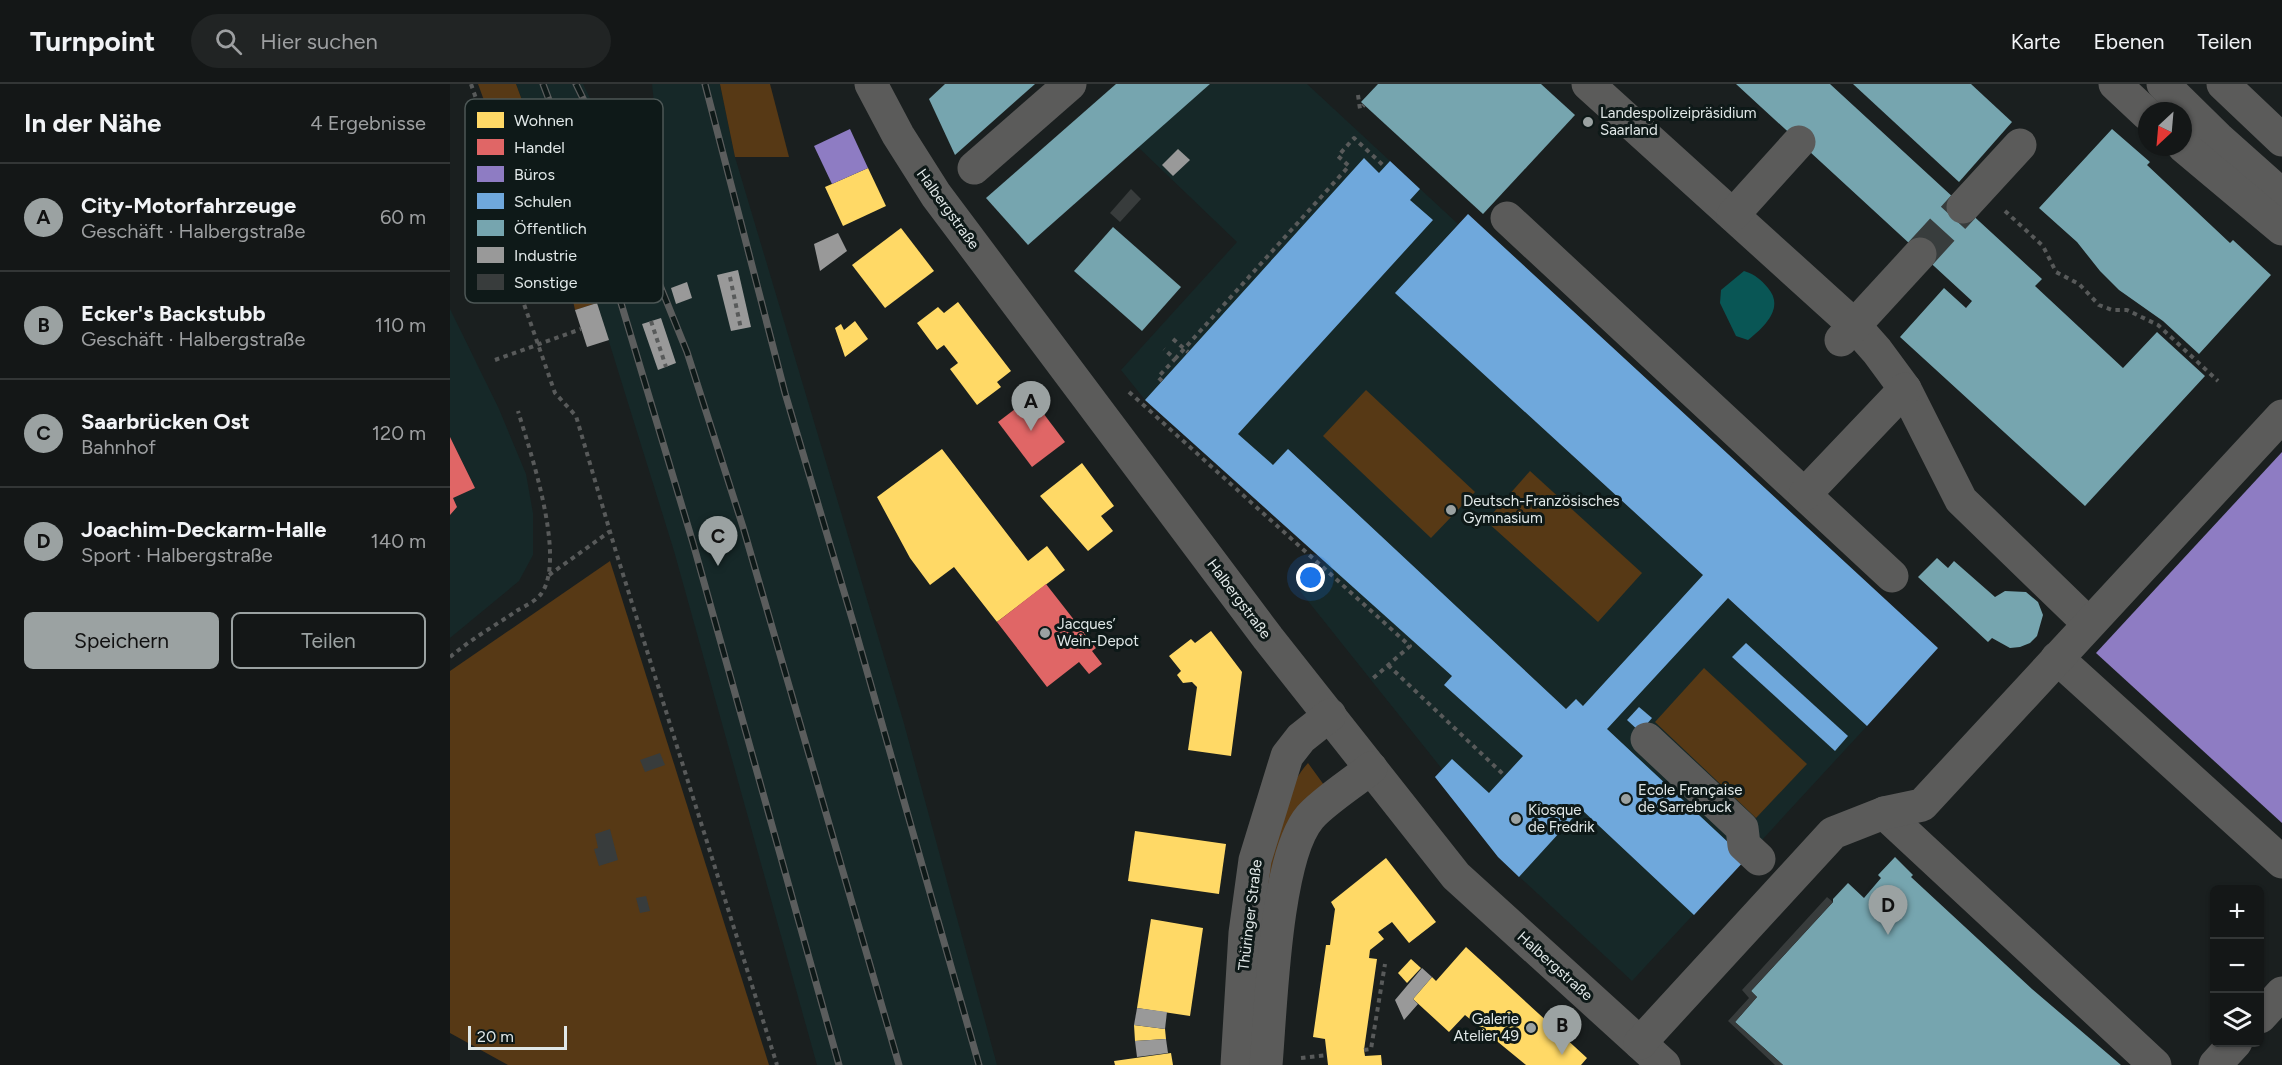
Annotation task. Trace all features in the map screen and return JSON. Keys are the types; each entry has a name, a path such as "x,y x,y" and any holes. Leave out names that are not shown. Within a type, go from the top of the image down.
{"street":[{"name":"Halbergstraße","path":"871,84 898,135 936,195 1268,638 1456,876 1664,1065"},
{"path":"974,168 1070,84"},
{"path":"1588,84 1733,215 1847,333 1877,351 1905,389 1961,500 2089,624"},
{"path":"2115,84 2138,106"},
{"path":"2163,84 2218,138 2282,195"},
{"path":"2187,84 2282,172"},
{"path":"2223,84 2282,140"},
{"path":"1733,215 1799,142"},
{"path":"1972,198 2020,145"},
{"path":"2192,154 2282,229"},
{"path":"1507,218 1892,576"},
{"path":"1847,333 1920,254"},
{"path":"1805,494 1905,389"},
{"path":"1640,1042 1833,833 1884,813 1922,805 2282,416"},
{"path":"2057,658 2282,862"},
{"name":"Thüringer Straße","path":"1237,1065 1245,933 1255,860 1287,756 1301,738 1330,715"},
{"path":"1647,739 1742,828 1744,845 1759,859"},
{"name":"Thüringer Straße","path":"1266,1065 1278,937 1293,847 1310,817 1371,768"},
{"path":"1884,813 2155,1065"},
{"path":"2264,1012 2282,993"},
{"path":"2215,1065 2231,1047"}],"path":[{"path":"471,84 476,99"},
{"path":"1358,95 1360,109 1364,105"},
{"path":"1162,381 1158,377 1186,351 1349,166 1338,156 1354,138 1385,167"},
{"path":"1972,198 2043,246 2056,272 2079,284 2099,305 2112,310 2127,310 2158,325 2218,381"},
{"path":"730,277 741,329"},
{"path":"524,303 555,393 576,416 609,532 777,1065"},
{"path":"651,321 666,367"},
{"path":"495,360 581,329"},
{"path":"1173,339 1186,351"},
{"path":"1164,349 1175,359"},
{"path":"1126,390 1410,646 1370,681"},
{"path":"450,657 541,595 549,575 551,549 545,517 536,472 518,411"},
{"path":"549,575 609,532"},
{"path":"1388,665 1505,776"},
{"path":"1364,1050 1371,1049 1385,964"},
{"path":"1303,1057 1327,1055"}],"shaded area":[{"path":"478,84 516,84 522,99 484,99"},
{"path":"516,84 583,84 590,99 522,99"},
{"path":"652,84 720,84 735,157 903,720 997,1065 817,1065 674,551 597,303 663,303 663,99 654,99"},
{"path":"720,84 770,84 789,157 735,157"},
{"name":"Deutsch-Französisches Gymnasium","path":"1210,84 1307,84 1458,224 1396,293 1867,726 1632,981 1498,857 1435,777 1442,769 1300,591 1327,562 1145,400 1121,370 1237,242 1138,147"},
{"path":"573,303 597,303 575,310"},
{"path":"450,309 499,409 526,474 533,513 533,555 519,581 450,638"},
{"path":"1366,390 1475,492 1431,538 1323,436"},
{"path":"1530,471 1642,573 1598,622 1486,521"},
{"path":"610,561 769,1065 508,1065 450,1033 450,671"},
{"path":"1704,668 1807,764 1756,818 1655,722"},
{"path":"1308,763 1324,785 1256,934 1266,868 1278,821 1296,779"}],"water":[{"path":"1744,271 1763,282 1773,295 1774,303 1766,323 1748,340 1736,336 1720,303 1721,290"}],"building: Wohnen":[{"path":"868,168 886,206 843,226 825,187"},
{"path":"901,228 934,271 885,308 852,265"},
{"path":"958,302 1011,371 997,382 1001,387 977,405 950,369 958,363 944,345 937,350 917,323 938,307 944,313"},
{"path":"855,321 868,339 845,357 835,328 841,324 844,330"},
{"path":"942,449 1028,561 1047,546 1065,570 997,622 954,567 930,585 910,558 877,497"},
{"path":"1082,463 1114,506 1101,516 1113,531 1088,551 1040,496"},
{"path":"1211,631 1242,672 1231,756 1188,750 1197,687 1192,682 1183,683 1177,675 1181,671 1169,656 1191,639 1195,643"},
{"path":"1135,831 1226,844 1219,894 1128,881"},
{"path":"1386,858 1436,922 1409,943 1392,922 1378,932 1384,939 1370,950 1369,958 1377,959 1364,1050 1365,1056 1381,1055 1382,1065 1328,1065 1325,1039 1313,1037 1326,945 1330,945 1335,909 1331,902"},
{"path":"1151,919 1203,928 1190,1016 1137,1008"},
{"path":"1466,947 1587,1058 1581,1065 1526,1065 1465,1015 1449,1032 1413,999 1432,977 1436,981"},
{"path":"1411,959 1421,968 1407,983 1398,973"},
{"path":"1134,1025 1165,1029 1166,1039 1135,1041"},
{"path":"1171,1053 1173,1065 1115,1065 1114,1061"}],"building: Handel":[{"path":"1031,397 1065,442 1032,467 998,422"},
{"path":"450,437 475,488 453,498 457,507 450,515"},
{"path":"1046,584 1096,648 1092,651 1102,664 1089,674 1079,662 1047,687 997,622"}],"building: Büros":[{"path":"850,129 868,168 832,184 814,146"},
{"path":"2282,452 2282,823 2096,653"}],"building: Schulen":[{"path":"1364,158 1379,173 1390,161 1420,189 1410,200 1433,220 1238,434 1273,465 1288,449 1566,709 1576,699 1583,706 1703,575 1395,293 1468,214 1938,648 1867,726 1728,598 1607,729 1746,859 1694,915 1581,809 1519,877 1498,857 1435,777 1452,759 1489,793 1523,756 1444,685 1452,676 1145,400"},
{"path":"1746,643 1848,736 1835,751 1732,657"},
{"path":"1639,707 1652,718 1640,732 1627,720"}],"building: Öffentlich":[{"path":"945,84 1035,84 955,155 929,99"},
{"path":"1116,84 1210,84 1028,245 986,198"},
{"path":"1378,84 1541,84 1575,115 1483,214 1361,102"},
{"path":"1736,84 1830,84 2042,279 2035,286 2123,368 2157,332 2205,376 2085,506 1900,337 1944,288 1966,308 1972,301"},
{"path":"1853,84 1971,84 2012,122 1959,182"},
{"path":"2112,129 2138,152 2138,156 2143,156 2150,162 2147,165 2230,243 2233,240 2271,275 2199,354 2163,321 2119,290 2077,242 2039,208"},
{"path":"1113,227 1181,287 1142,331 1074,271"},
{"path":"1937,558 1948,568 1954,561 1995,597 2005,591 2026,592 2038,602 2043,615 2037,636 2030,643 2020,647 2010,648 1992,638 1988,642 1918,577"},
{"path":"1895,857 1913,875 1911,877 2032,989 2121,1065 1783,1065 1735,1022 1757,997 1751,991 1848,883 1864,898 1881,878 1878,875"}],"building: Industrie":[{"path":"1178,149 1190,160 1173,176 1162,165"},
{"path":"838,233 847,251 820,271 814,244"},
{"path":"738,270 751,327 731,331 717,275"},
{"path":"687,282 692,298 676,304 671,288"},
{"path":"597,303 609,340 587,347 575,310"},
{"path":"661,318 676,363 658,370 642,324"},
{"path":"1422,968 1432,977 1413,999 1418,1004 1404,1020 1395,1000"},
{"path":"1137,1008 1167,1012 1165,1029 1134,1025"},
{"path":"1166,1039 1168,1053 1137,1057 1135,1041"}],"building: Sonstige":[{"path":"1131,189 1141,199 1120,222 1110,213"},
{"path":"660,753 665,765 645,772 640,760"},
{"path":"610,829 618,860 599,866 594,849 598,848 595,834"},
{"path":"646,896 650,911 640,913 636,898"},
{"path":"1827,897 1833,902 1751,991 1757,997 1735,1022 1783,1065 1775,1065 1728,1021 1749,998 1742,990"}],"tunnel":[{"path":"1920,254 1963,207"}],"railway":[{"path":"543,84 549,99"},
{"path":"576,84 583,99"},
{"path":"705,84 785,393 853,622 979,1065"},
{"path":"663,293 687,352 743,527 899,1065"},
{"path":"621,303 693,543 839,1065"}],"place":[{"name":"Landespolizeipräsidium Saarland","path":"1588,122"},
{"name":"City-Motorfahrzeuge","path":"1031,431"},
{"name":"Deutsch-Französisches Gymnasium","path":"1451,510"},
{"name":"Saarbrücken Ost","path":"718,566"},
{"name":"Jacques’ Wein-Depot","path":"1045,633"},
{"name":"Ecole Française de Sarrebruck","path":"1626,799"},
{"name":"Kiosque de Fredrik","path":"1516,819"},
{"name":"Joachim-Deckarm-Halle","path":"1888,935"},
{"name":"Galerie Atelier 49","path":"1531,1028"},
{"name":"Ecker's Backstubb","path":"1562,1055"}]}
